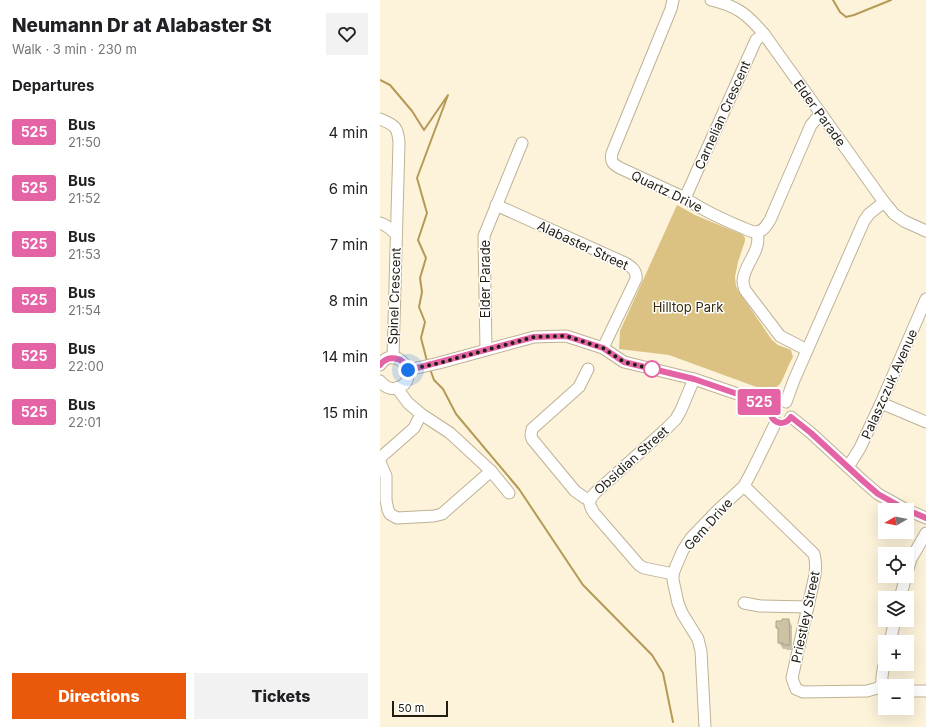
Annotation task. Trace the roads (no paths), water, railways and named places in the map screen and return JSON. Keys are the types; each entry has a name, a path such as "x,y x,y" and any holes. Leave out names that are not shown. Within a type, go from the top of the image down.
{"street":[{"name":"Quartz Drive","path":"673,0 671,9 612,153 611,160 620,168 685,198 695,205 732,223 757,232"},
{"name":"Elder Parade","path":"711,0 725,3 752,20 764,34 884,202 894,214 904,221 926,231"},
{"name":"Carnelian Crescent","path":"685,198 756,40 764,34"},
{"path":"807,350 780,336 745,290 743,281 758,245 757,232 764,230 770,220 811,125 822,115"},
{"name":"Spinel Crescent","path":"380,119 392,124 396,128 399,143 393,358"},
{"name":"Elder Parade","path":"486,350 484,236 522,143"},
{"path":"786,402 794,380 864,221 869,214 884,202"},
{"name":"Alabaster Street","path":"496,205 626,263 634,270 636,279 603,348"},
{"name":"Spinel Crescent","path":"380,223 384,224 396,234"},
{"name":"Palaszczuk Avenue","path":"848,467 860,448 921,325 926,299"},
{"path":"408,370 534,337 566,336 603,348 624,362 694,379 771,407"},
{"path":"380,365 385,360 393,358 404,362 408,370 408,378 398,388 388,388 380,381"},
{"path":"588,369 579,387 532,430 531,435 532,439 575,491 590,500"},
{"name":"Obsidian Street","path":"674,574 644,568 639,565 594,514 589,504 596,492 676,419 694,379"},
{"path":"398,388 408,403 421,414 450,433 491,471 509,493"},
{"path":"776,402 786,402 791,407 791,417 784,423 776,422 770,414 771,407 776,402"},
{"path":"881,403 926,422"},
{"path":"380,458 414,428 421,414"},
{"path":"791,417 811,433 878,494 905,509 926,518"},
{"name":"Gem Drive","path":"704,727 701,651 698,639 682,614 678,603 673,580 674,574 683,550 691,538 744,486 776,422"},
{"path":"380,462 386,476 386,500 388,510 385,515 398,518 434,516 442,514 491,471"},
{"name":"Priestley Street","path":"744,486 814,554 816,560 808,607 792,678 796,689 803,692 867,691 878,688"},
{"path":"914,554 926,533"},
{"path":"744,603 760,606 808,607"},
{"path":"914,691 926,691"}],"waterway":[{"path":"833,0 840,12 846,17 891,0"},
{"path":"380,80 390,85 412,111 424,130 448,95 417,178 427,213 418,240 426,258 420,278 422,292 419,307 425,322 421,338 427,361"},
{"path":"430,369 434,380 443,389 456,414 519,489 583,585 652,655 663,673 673,722"}],"park label":[{"name":"Hilltop Park","path":"688,307"}]}
